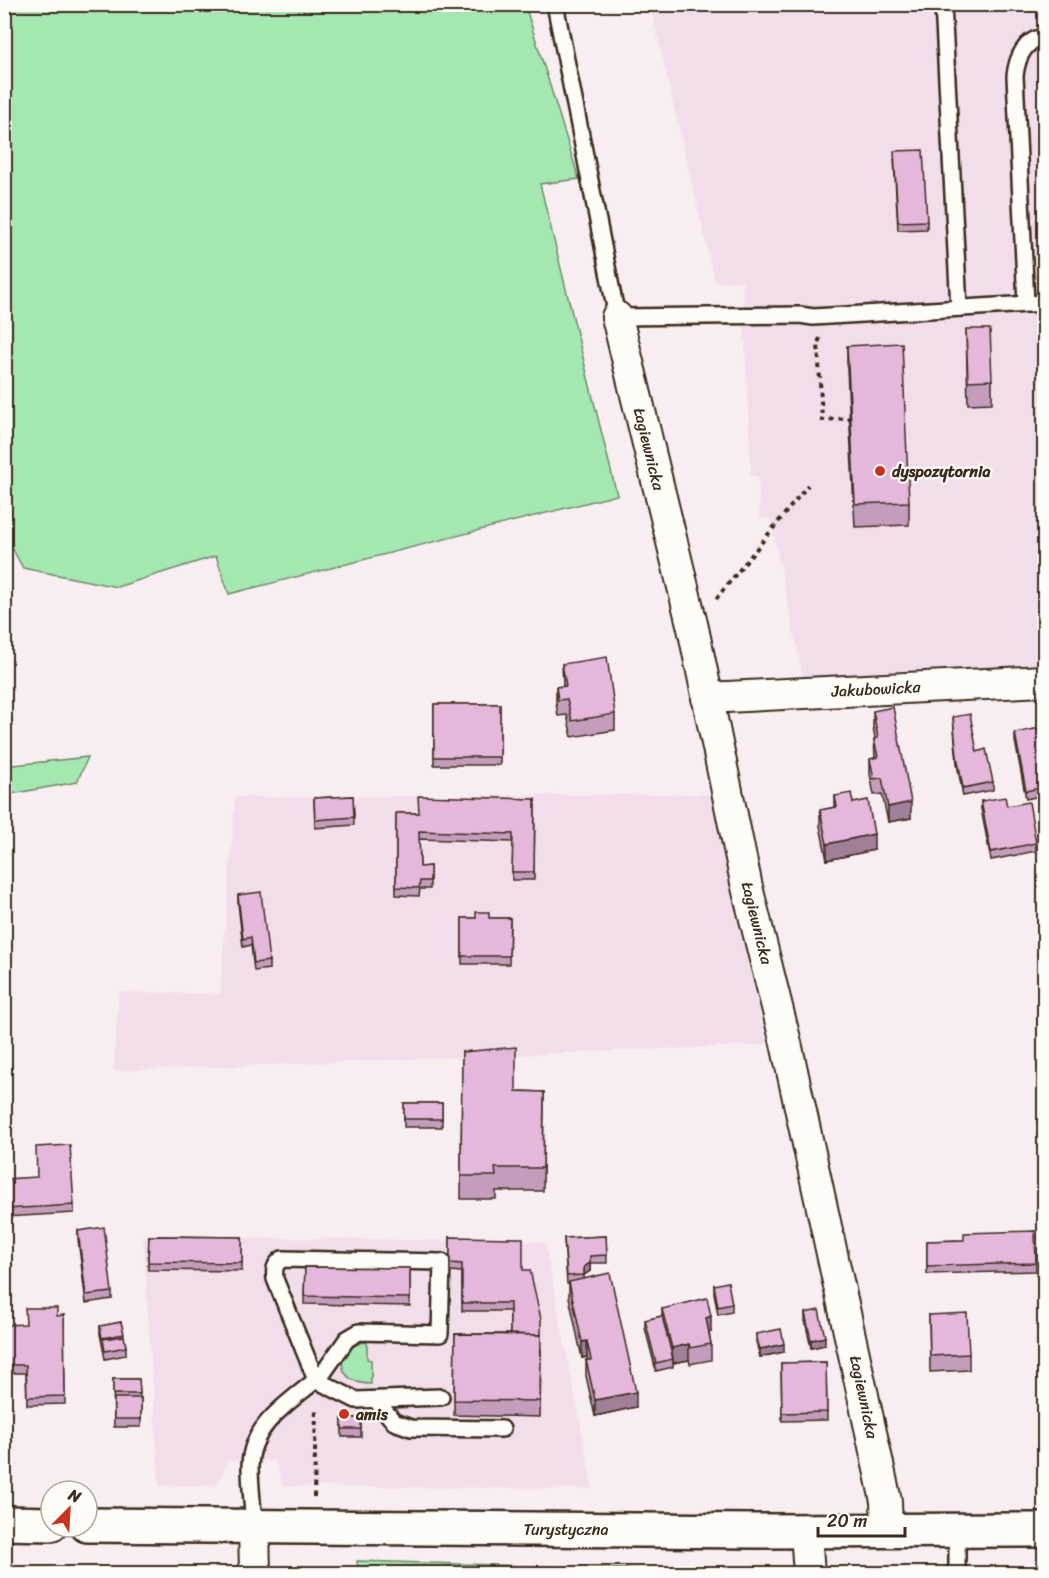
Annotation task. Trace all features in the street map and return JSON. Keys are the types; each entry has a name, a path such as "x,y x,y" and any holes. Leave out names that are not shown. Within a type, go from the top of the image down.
{"main road":[{"path":"4,1523 39,1524"},
{"name":"Turystyczna","path":"99,1525 806,1531 1044,1530"}],"street":[{"name":"Łagiewnicka","path":"617,317 693,628 747,886 786,1043 886,1501 887,1530"},
{"name":"Jakubowicka","path":"707,698 1044,681"},
{"path":"254,1527 255,1574"},
{"path":"806,1531 809,1574"}],"lane":[{"path":"555,4 617,317 800,315 813,317 1044,303"},
{"path":"944,4 959,308"},
{"path":"1026,303 1016,66 1024,48 1030,42 1044,37"},
{"path":"254,1527 250,1468 257,1438 280,1409 316,1380 347,1339 359,1332 440,1334 442,1262 282,1259 274,1270 275,1280 316,1380 356,1400 441,1396"},
{"path":"376,1400 394,1422 411,1428 502,1429"},
{"path":"954,1574 957,1566 957,1530"}],"path":[{"path":"820,336 818,343 822,420 850,418"},
{"path":"693,628 808,485"},
{"path":"314,1497 316,1380"}],"shaded area":[{"path":"650,5 1044,5 1044,670 804,682 770,518 760,518 758,476 751,476 742,281 715,282"},
{"path":"710,794 767,1045 113,1071 119,992 220,994 235,797"},
{"path":"143,1236 545,1242 593,1489 283,1486 275,1460 228,1461 217,1485 159,1486"}],"green space":[{"path":"4,5 525,5 579,179 540,184 617,495 229,594 216,556 117,587 23,568 4,533"},
{"path":"88,757 77,782 5,795 5,766"},
{"path":"367,1342 367,1359 371,1360 371,1384 350,1378 344,1372 342,1364 348,1350"},
{"path":"357,1561 774,1573 359,1574"}],"building":[{"path":"923,150 927,221 898,222 894,151"},
{"path":"966,329 990,329 992,380 968,381"},
{"name":"dyspozytornia","path":"902,343 909,502 855,504 847,346"},
{"path":"607,657 615,714 572,721 567,699 558,700 556,687 566,686 562,664"},
{"path":"434,704 500,704 500,757 434,757"},
{"path":"893,707 911,802 888,807 882,778 874,779 870,759 878,757 874,739 878,738 873,711"},
{"path":"970,714 977,752 986,749 993,782 963,788 953,717"},
{"path":"1040,728 1044,750 1044,787 1026,791 1015,733"},
{"path":"851,793 853,803 868,800 874,834 827,844 820,810 837,807 835,796"},
{"path":"353,796 354,817 315,820 314,798"},
{"path":"418,796 535,799 534,872 512,872 513,834 419,831 420,867 430,866 430,881 420,881 419,888 396,887 396,813 419,813"},
{"path":"1005,797 1007,806 1029,802 1036,843 991,852 981,801"},
{"path":"261,892 269,961 254,963 251,937 243,939 238,895"},
{"path":"476,912 489,912 489,918 510,918 509,956 462,956 462,918 476,918"},
{"path":"516,1047 516,1091 544,1092 543,1168 495,1168 496,1176 461,1176 462,1052"},
{"path":"404,1103 442,1103 442,1119 404,1119"},
{"path":"70,1145 74,1205 5,1209 4,1179 37,1177 36,1147"},
{"path":"104,1227 112,1292 86,1295 78,1231"},
{"path":"1035,1231 1036,1263 927,1266 927,1241 964,1240 964,1233"},
{"path":"149,1236 242,1237 242,1263 148,1262"},
{"path":"606,1236 607,1255 590,1256 590,1263 584,1267 584,1275 567,1276 564,1238"},
{"path":"450,1237 523,1238 523,1270 530,1270 541,1319 541,1335 510,1334 510,1303 462,1303 462,1264 450,1263"},
{"path":"305,1267 410,1268 410,1298 304,1296"},
{"path":"610,1273 636,1392 595,1400 586,1360 591,1360 587,1341 582,1342 569,1282"},
{"path":"728,1282 732,1304 718,1307 714,1285"},
{"path":"707,1298 711,1316 706,1318 711,1344 690,1348 689,1344 672,1348 662,1309"},
{"path":"25,1308 57,1308 57,1316 64,1315 65,1396 27,1397 26,1365 4,1365 4,1325 26,1324"},
{"path":"819,1310 825,1337 811,1340 805,1313"},
{"path":"967,1313 969,1354 930,1356 929,1315"},
{"path":"662,1316 673,1359 656,1363 645,1320"},
{"path":"121,1322 124,1334 102,1338 100,1326"},
{"path":"781,1329 784,1344 760,1349 756,1334"},
{"path":"455,1334 541,1335 540,1401 454,1400"},
{"path":"124,1336 126,1347 105,1351 103,1339"},
{"path":"826,1362 827,1412 782,1413 781,1363"},
{"path":"113,1379 139,1379 140,1394 113,1394"},
{"path":"114,1398 141,1398 141,1419 114,1419"},
{"path":"342,1418 361,1418 361,1429 342,1429"}],"place":[{"name":"dyspozytornia","path":"880,471"},
{"name":"amis","path":"344,1414"}]}
